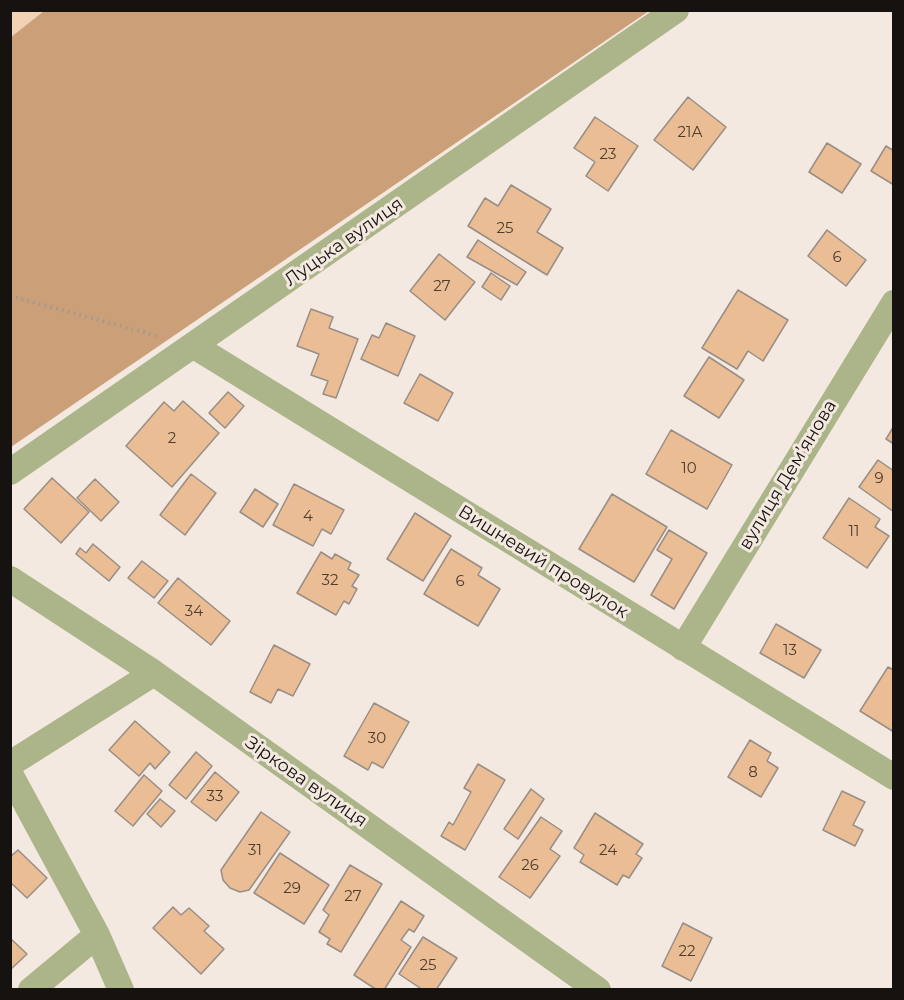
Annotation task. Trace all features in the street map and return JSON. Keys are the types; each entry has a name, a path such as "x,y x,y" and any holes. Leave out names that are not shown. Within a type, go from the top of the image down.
{"street":[{"name":"Луцька вулиця","path":"10,472 676,10"},
{"name":"вулиця Демʼянова","path":"683,648 894,303"},
{"name":"Вишневий провулок","path":"194,346 894,777"},
{"name":"Зіркова вулиця","path":"10,579 154,674 598,990"},
{"path":"10,764 154,674"},
{"path":"10,774 97,934 121,990"},
{"path":"31,990 97,934"}],"path":[{"path":"10,296 194,346"}],"shaded area":[{"path":"11,10 44,10 44,11 11,37"},
{"path":"44,11 649,11 11,447 11,37"}],"building":[{"path":"688,97 726,127 693,170 654,140"},
{"path":"595,117 638,146 608,191 586,176 595,162 574,148"},
{"path":"827,143 861,164 842,193 809,172"},
{"path":"886,146 894,151 894,185 871,171"},
{"path":"511,185 551,209 537,232 563,248 547,275 468,226 485,198 498,206"},
{"path":"827,230 866,260 846,286 808,256"},
{"path":"478,240 526,272 517,285 467,257"},
{"path":"439,254 475,282 445,320 410,291"},
{"path":"491,273 510,286 501,300 482,287"},
{"path":"738,290 788,320 763,361 748,351 737,369 702,348"},
{"path":"311,309 333,317 329,328 358,339 336,398 323,394 328,381 311,375 319,354 297,346"},
{"path":"386,323 415,336 398,376 361,359 372,335 379,338"},
{"path":"709,357 744,380 719,418 684,396"},
{"path":"420,374 453,393 438,421 404,403"},
{"path":"228,392 244,406 225,428 209,413"},
{"path":"183,401 219,433 172,487 126,446 164,402 174,411"},
{"path":"894,426 894,444 886,439"},
{"path":"671,430 732,465 707,509 646,474"},
{"path":"878,460 894,471 894,512 859,487"},
{"path":"191,474 216,493 185,535 160,515"},
{"path":"52,478 89,512 61,543 24,509"},
{"path":"95,479 119,502 101,521 77,498"},
{"path":"294,484 344,510 331,534 322,529 313,546 273,525"},
{"path":"255,489 278,504 263,527 240,512"},
{"path":"612,494 667,527 634,582 579,549"},
{"path":"849,498 880,519 875,527 889,536 867,568 823,538"},
{"path":"415,513 451,536 423,581 387,559"},
{"path":"669,530 707,553 674,609 651,595 672,559 657,550"},
{"path":"93,544 120,567 109,581 76,554 80,548 86,553"},
{"path":"451,549 482,568 478,575 500,589 478,626 424,594"},
{"path":"321,552 332,559 335,554 351,563 348,569 359,575 352,586 357,589 349,604 344,601 336,615 297,593"},
{"path":"142,561 168,581 154,598 128,578"},
{"path":"178,578 230,621 211,645 158,603"},
{"path":"776,624 821,650 804,678 760,653"},
{"path":"274,645 310,664 293,696 278,689 271,703 250,692"},
{"path":"888,667 894,670 894,732 860,711"},
{"path":"374,703 409,722 383,768 372,762 368,770 344,756"},
{"path":"135,721 170,752 155,769 150,763 139,776 109,750"},
{"path":"750,740 771,753 767,761 778,768 761,797 728,777"},
{"path":"196,752 212,766 186,799 169,785"},
{"path":"478,764 505,780 465,850 441,836 449,822 453,825 471,792 464,788"},
{"path":"215,772 239,792 216,821 191,802"},
{"path":"144,775 162,791 133,826 115,811"},
{"path":"531,789 544,799 518,839 504,829"},
{"path":"842,791 865,802 853,825 863,830 855,846 823,830"},
{"path":"160,799 175,811 161,827 147,814"},
{"path":"261,812 290,832 249,890 240,892 230,888 223,880 221,870"},
{"path":"595,813 643,844 636,854 642,858 629,878 623,875 617,885 580,862 584,855 574,848"},
{"path":"541,817 562,831 550,849 560,856 530,898 499,877"},
{"path":"18,850 47,878 27,898 10,882 10,857"},
{"path":"280,853 329,885 304,924 254,893"},
{"path":"350,865 382,884 341,952 327,944 330,939 319,932 329,915 323,910"},
{"path":"401,901 424,916 414,932 409,929 401,940 411,947 384,990 377,990 354,975"},
{"path":"173,907 181,915 189,908 209,926 204,931 224,949 201,974 153,928"},
{"path":"683,923 712,938 691,981 662,966"},
{"path":"423,937 457,958 436,990 423,990 399,974"},
{"path":"10,938 27,954 10,970"}]}
